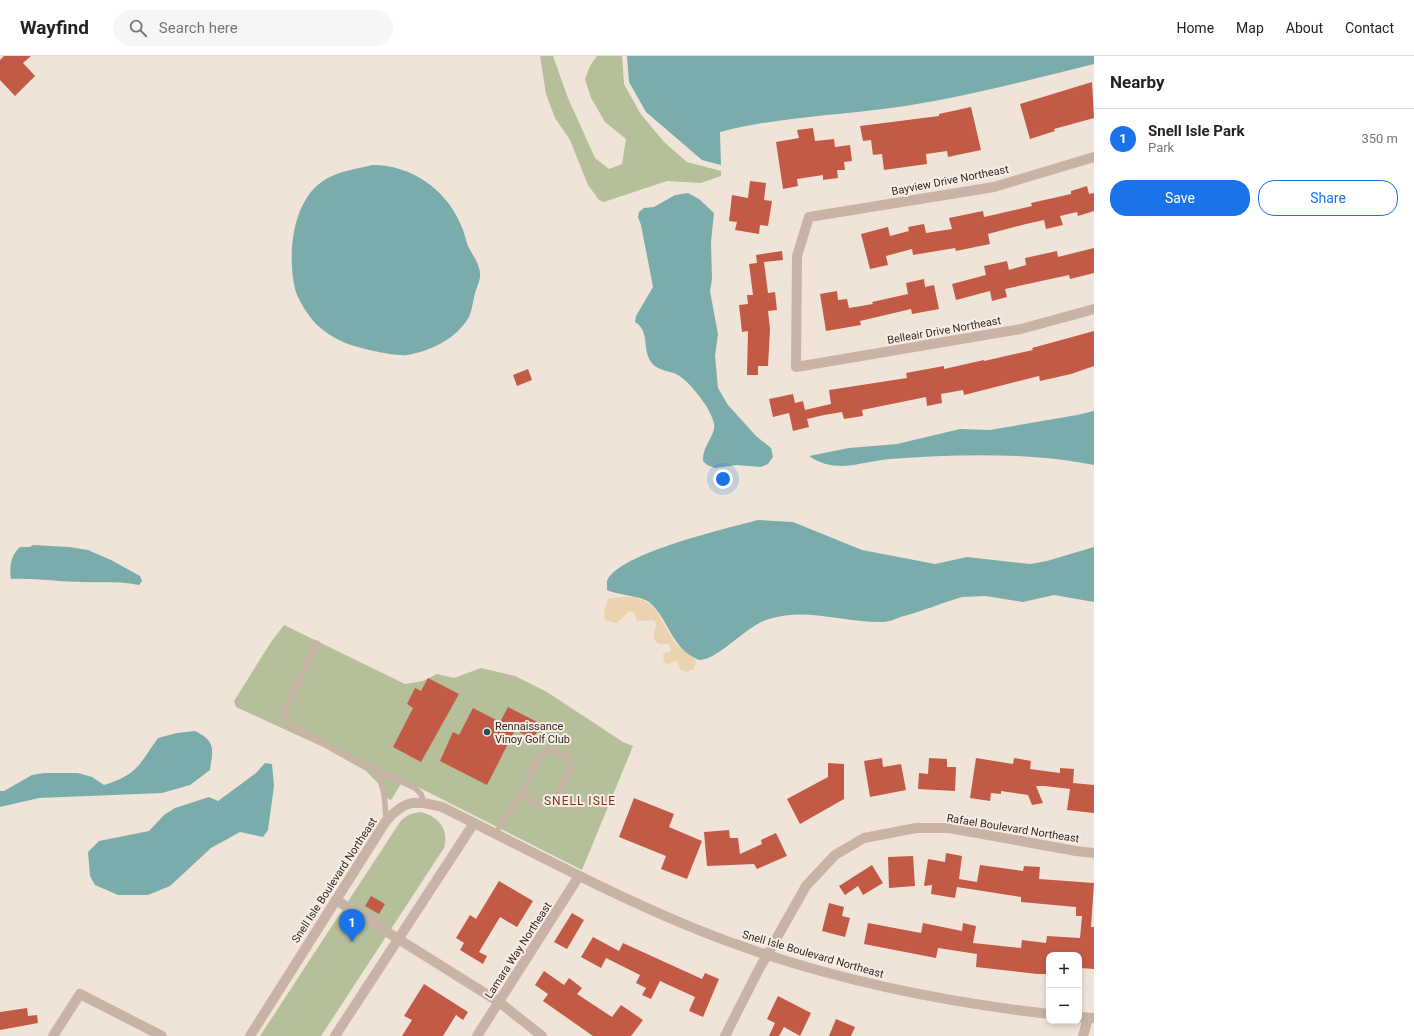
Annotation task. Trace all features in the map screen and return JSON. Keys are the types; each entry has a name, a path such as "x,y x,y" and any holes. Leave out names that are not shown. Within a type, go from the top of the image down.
{"street":[{"name":"Bayview Drive Northeast","path":"796,367 798,256 809,217 994,187 1094,157"},
{"name":"Belleair Drive Northeast","path":"796,367 1021,329 1094,308"},
{"name":"Snell Isle Boulevard Northeast","path":"250,1036 386,821 395,810 412,802 424,802 442,807 579,876 692,928 768,955 895,990 989,1006 1046,1014"},
{"path":"335,1036 474,823"},
{"name":"Rafael Boulevard Northeast","path":"725,1036 806,886 835,855 864,838 916,828 948,828 1094,853"},
{"name":"Lamara Way Northeast","path":"477,1036 579,876"},
{"path":"336,900 499,1002 542,1036"},
{"path":"53,1036 80,994 162,1036"},
{"path":"1083,1036 1087,1018"}],"lane":[{"path":"317,642 285,710 286,721 291,726 415,788 421,794 424,802"},
{"path":"495,834 520,795 540,756 551,749 570,758 570,770 553,803 538,805 520,795"},
{"path":"376,769 381,780 385,796 386,821"}],"green space":[{"path":"540,56 553,56 568,98 595,158 609,169 622,164 626,139 605,122 591,98 585,79 590,66 597,56 622,56 624,84 640,113 664,142 687,162 721,171 721,176 701,183 667,181 604,202 599,200 588,185 570,140 555,118 546,94"},
{"path":"284,625 405,684 423,681 437,674 454,678 481,668 515,676 547,692 623,742 633,746 582,870 408,782 401,784 391,800 382,796 378,783 366,771 323,747 236,707 234,701 271,642"},
{"path":"421,812 433,817 441,825 445,835 444,848 321,1036 260,1036 400,822 409,815"}],"sand":[{"path":"617,597 633,597 643,600 656,611 674,641 695,660 696,662 694,669 687,672 681,670 677,661 668,664 664,663 663,654 671,651 671,648 668,644 659,644 656,642 654,638 654,630 657,625 654,620 637,621 634,613 630,611 616,623 605,620 604,613 608,599"}],"water":[{"path":"627,56 1094,56 1094,64 989,90 936,101 883,109 780,120 720,132 721,165 702,160 646,112 629,82"},
{"path":"372,165 399,169 425,181 436,189 446,199 454,211 463,228 468,246 477,262 479,269 479,283 469,317 464,325 442,343 407,355 395,355 358,347 330,335 317,325 307,313 295,289 292,244 299,213 306,200 315,188 331,176"},
{"path":"688,193 699,199 714,213 711,242 712,279 710,291 718,334 715,356 718,388 728,405 756,436 771,448 773,457 768,464 761,467 737,465 715,468 707,465 703,461 705,450 714,428 710,412 701,398 681,377 674,373 657,368 651,362 648,357 643,330 635,322 636,316 653,287 641,225 638,217 639,212 644,208 654,207 675,195"},
{"path":"1094,411 1094,465 1019,456 967,455 879,460 838,466 829,465 809,456 849,448 897,444 960,429 990,430"},
{"path":"758,520 793,522 862,550 935,564 967,557 1030,564 1047,561 1094,547 1094,602 1054,595 1023,602 986,596 962,597 886,622 868,622 811,615 783,616 769,619 760,623 715,655 707,659 699,660 689,655 682,648 676,641 662,617 649,602 641,598 607,590 607,581 615,571 631,561 700,535"},
{"path":"33,545 69,547 88,550 111,560 140,576 142,581 139,585 11,579 11,565 17,550 20,547 30,547"},
{"path":"195,731 207,738 210,742 212,746 212,756 210,770 190,785 162,793 39,798 0,807 0,791 4,791 32,775 44,773 78,773 92,777 104,785 131,773 158,738 177,733"},
{"path":"265,763 272,764 274,786 268,830 263,837 240,832 211,848 170,886 148,895 118,895 95,885 90,876 88,852 99,841 149,831 164,815 175,808 209,797 218,801 256,773"}],"building":[{"path":"4,56 31,56 23,63 35,76 15,96 0,80 0,60"},
{"path":"1092,82 1094,118 1054,129 1055,131 1030,139 1020,104"},
{"path":"971,107 981,150 948,157 947,151 926,154 927,164 884,170 882,154 873,155 871,140 863,141 860,126 939,116 939,114"},
{"path":"813,128 815,141 834,139 835,147 850,145 852,161 844,162 845,170 837,170 838,178 823,180 823,175 797,179 798,186 783,189 776,142 799,138 797,130"},
{"path":"750,181 766,183 764,200 772,201 768,226 760,225 759,234 735,230 737,222 729,221 732,195 748,198"},
{"path":"1087,186 1089,194 1094,193 1094,211 1078,216 1077,212 1060,216 1063,225 1046,229 1044,220 1026,224 988,234 990,244 956,251 955,248 913,255 912,249 886,256 888,265 870,269 861,234 888,227 890,236 909,231 908,227 924,224 926,233 952,229 949,218 983,211 984,217 1032,206 1031,203 1071,194 1071,191"},
{"path":"1094,248 1094,273 1070,279 1069,275 1005,289 1007,297 992,301 990,291 956,300 952,284 986,275 984,266 1007,261 1009,270 1026,265 1025,258 1057,251 1058,257"},
{"path":"782,251 783,260 764,262 768,293 775,292 777,310 768,311 770,329 768,366 758,366 758,375 747,375 748,331 742,332 739,305 748,304 747,295 753,295 749,264 757,263 756,255"},
{"path":"924,279 925,287 934,285 939,309 912,314 911,309 860,321 861,325 826,331 820,294 837,291 838,300 847,299 849,308 873,304 872,302 908,294 906,283"},
{"path":"1094,331 1094,366 1071,374 1040,381 1039,376 964,395 963,390 941,394 942,403 927,406 926,397 862,410 863,416 844,419 842,412 824,415 807,419 809,427 793,431 789,413 773,417 769,399 793,394 795,403 803,401 805,410 831,404 829,390 907,378 906,373 944,366 944,369 984,361 1033,350 1032,348"},
{"path":"528,369 532,380 517,386 513,375"},
{"path":"428,678 459,694 421,762 393,747 413,708 407,704 415,688 421,691"},
{"path":"508,707 541,724 533,739 515,730 487,785 440,761 453,732 459,735 473,708 500,722"},
{"path":"882,758 883,767 901,764 906,790 870,797 864,761"},
{"path":"929,758 947,759 947,767 956,767 955,791 918,789 919,773 928,774"},
{"path":"976,758 1013,764 1014,758 1031,761 1030,769 1060,773 1060,768 1074,769 1073,783 1094,785 1094,813 1067,810 1070,789 1036,786 1043,803 1032,805 1028,795 1001,791 1001,794 991,793 990,801 970,798"},
{"path":"828,763 844,764 844,799 800,824 787,799 828,777"},
{"path":"634,798 674,814 669,827 702,841 687,879 661,869 666,856 619,837"},
{"path":"729,830 730,838 738,838 740,854 762,844 761,840 776,833 787,856 757,869 754,864 707,866 704,832"},
{"path":"946,853 962,856 959,879 977,882 980,865 1023,871 1024,866 1040,867 1039,879 1094,883 1091,927 1094,927 1094,969 1082,968 1082,952 1046,952 1046,974 1037,974 976,967 977,954 938,948 936,958 864,944 868,923 921,933 923,923 962,931 963,923 976,926 973,943 1021,948 1022,940 1046,943 1047,936 1080,938 1082,916 1076,916 1076,907 1021,902 1021,897 957,887 955,898 931,894 932,885 924,886 928,859 945,862"},
{"path":"913,856 915,886 889,888 888,857"},
{"path":"872,865 883,883 863,895 858,886 845,895 839,886"},
{"path":"499,881 533,901 517,927 500,917 479,952 487,956 483,964 460,950 464,943 456,938 470,915 476,919"},
{"path":"371,896 385,904 379,914 365,906"},
{"path":"829,903 844,907 842,916 850,918 845,937 822,931"},
{"path":"572,913 584,920 567,949 554,942"},
{"path":"593,937 619,951 623,943 702,979 705,973 719,979 703,1017 689,1011 695,997 660,981 651,999 642,995 646,988 636,983 640,975 606,958 601,968 581,957"},
{"path":"544,971 564,985 569,978 582,988 577,994 612,1017 621,1005 643,1020 631,1036 593,1036 543,1001 548,994 535,985"},
{"path":"424,984 468,1012 463,1020 456,1015 443,1036 402,1036 412,1020 404,1016"},
{"path":"778,996 811,1013 800,1036 784,1027 779,1036 769,1036 775,1023 767,1019"},
{"path":"27,1008 28,1016 37,1015 38,1023 0,1030 0,1012"},
{"path":"836,1019 855,1027 851,1036 829,1036"}],"place":[{"name":"Rennaissance Vinoy Golf Club","path":"487,732"},
{"name":"Snell Isle Park","path":"352,942"}],"district":[{"name":"SNELL ISLE","path":"580,801"}]}
